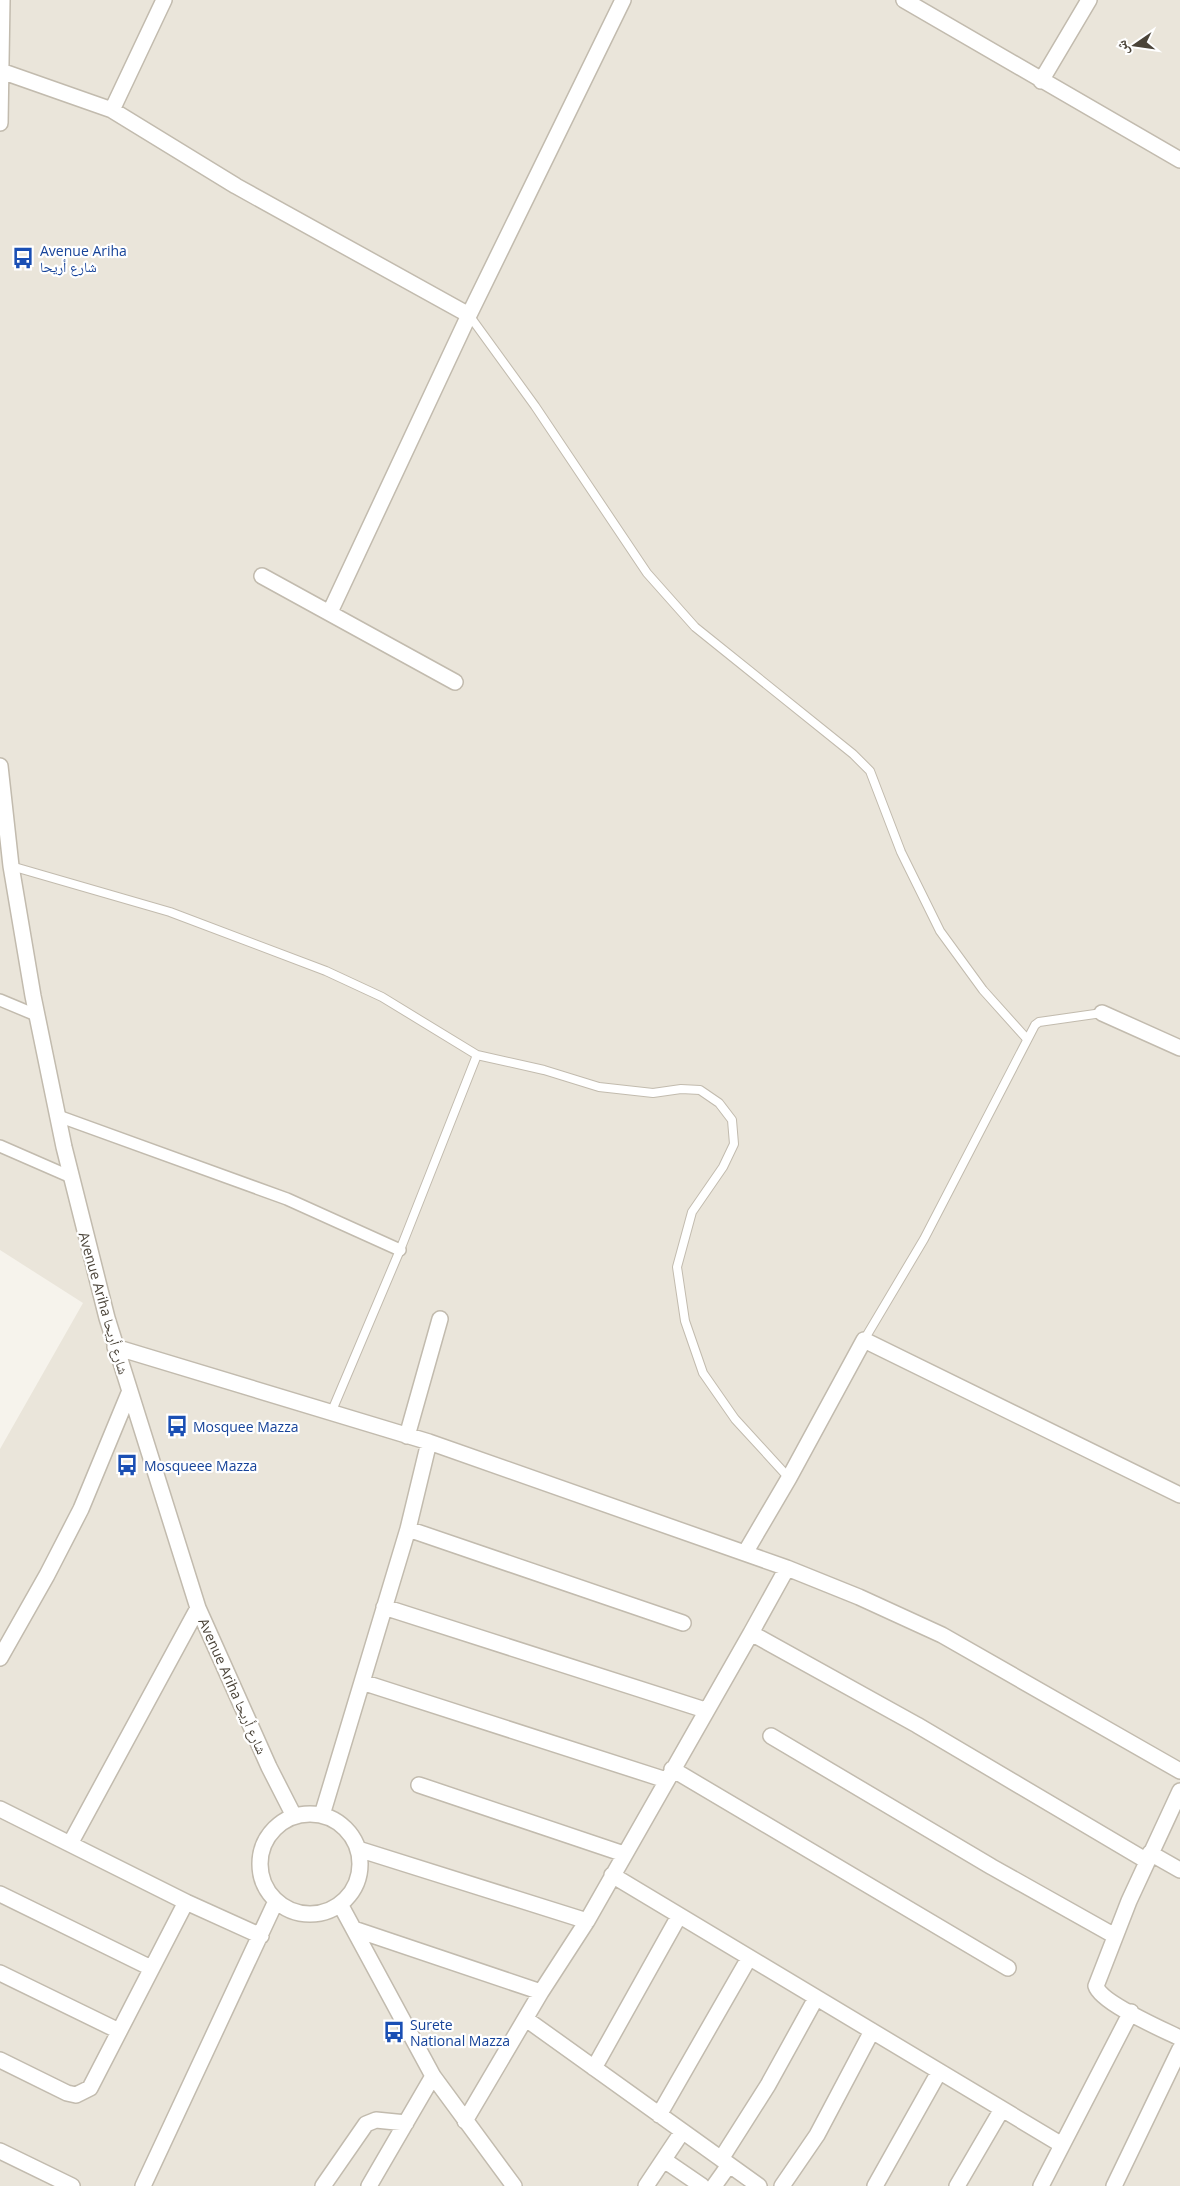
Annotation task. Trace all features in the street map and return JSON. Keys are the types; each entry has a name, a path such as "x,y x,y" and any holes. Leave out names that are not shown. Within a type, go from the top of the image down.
{"street":[{"path":"0,123 2,0"},
{"path":"112,110 164,0"},
{"path":"330,612 469,315 623,0"},
{"path":"904,0 1180,160"},
{"path":"1042,81 1089,0"},
{"path":"1,72 112,110 236,186 469,315"},
{"path":"262,576 455,682"},
{"name":"Avenue Ariha شارع أريحا","path":"0,766 11,866 36,1015 71,1178 90,1257 115,1347 198,1608 269,1767 294,1816"},
{"path":"0,1000 36,1015"},
{"path":"1102,1013 1180,1048"},
{"path":"58,1116 287,1199 400,1250"},
{"path":"0,1146 71,1178"},
{"path":"408,1436 440,1319"},
{"path":"744,1553 789,1478 864,1340 1180,1495"},
{"path":"115,1347 429,1442 787,1568 859,1597 951,1639 1180,1771"},
{"path":"0,1658 47,1575 81,1509 130,1393"},
{"path":"322,1815 408,1529 429,1442"},
{"path":"408,1529 683,1623"},
{"path":"465,2122 541,1992 587,1920 787,1568"},
{"path":"384,1606 705,1710"},
{"path":"70,1844 198,1608"},
{"path":"751,1633 1149,1857 1180,1870"},
{"path":"362,1682 669,1775 1008,1968"},
{"path":"771,1736 992,1867 1115,1936"},
{"path":"419,1785 624,1854"},
{"path":"1180,1792 1149,1857 1096,1986 1100,1994 1180,2038"},
{"path":"0,1810 186,1902 261,1936"},
{"path":"308,1813 322,1815 337,1822 350,1833 358,1849 360,1864 358,1879 351,1892 340,1904 328,1910 301,1913 288,1909 276,1901 267,1889 261,1876 260,1860 263,1846 270,1833 281,1822 294,1816 308,1813"},
{"path":"358,1849 587,1920"},
{"path":"612,1875 1062,2145"},
{"path":"0,1894 151,1968"},
{"path":"142,2186 276,1901"},
{"path":"0,2060 67,2093 84,2093 90,2088 186,1902"},
{"path":"340,1904 433,2076 465,2122 514,2186"},
{"path":"594,2068 679,1916"},
{"path":"354,1929 541,1992"},
{"path":"659,2115 749,1958"},
{"path":"0,1972 119,2032"},
{"path":"714,2186 725,2162 816,1998"},
{"path":"1041,2186 1131,2012"},
{"path":"526,2019 759,2186"},
{"path":"782,2186 817,2135 872,2032"},
{"path":"1114,2186 1180,2049"},
{"path":"874,2186 939,2072"},
{"path":"368,2186 433,2076"},
{"path":"957,2186 1002,2109"},
{"path":"323,2186 366,2124 376,2120 406,2123"},
{"path":"646,2186 682,2132"},
{"path":"0,2151 72,2186"},
{"path":"664,2160 702,2186"}],"lane":[{"path":"469,315 535,406 647,573 695,627 853,754 870,772 901,852 940,931 984,990 1027,1039"},
{"path":"11,866 170,912 326,971 382,997 477,1055 544,1070 599,1087 653,1093 682,1089 700,1090 719,1103 732,1120 734,1144 723,1167 692,1212 677,1268 685,1321 703,1373 735,1419 789,1478"},
{"path":"864,1340 924,1239 1034,1025 1039,1022 1102,1013"},
{"path":"331,1413 400,1250 477,1055"}],"shaded area":[{"path":"0,0 1180,0 1180,2186 0,2186 0,1449 83,1303 0,1250"}],"place":[{"name":"Avenue Ariha شارع أريحا","path":"23,258"},
{"name":"Mosquee Mazza","path":"177,1426"},
{"name":"Mosqueee Mazza","path":"127,1465"},
{"name":"Surete National Mazza","path":"394,2032"}]}
